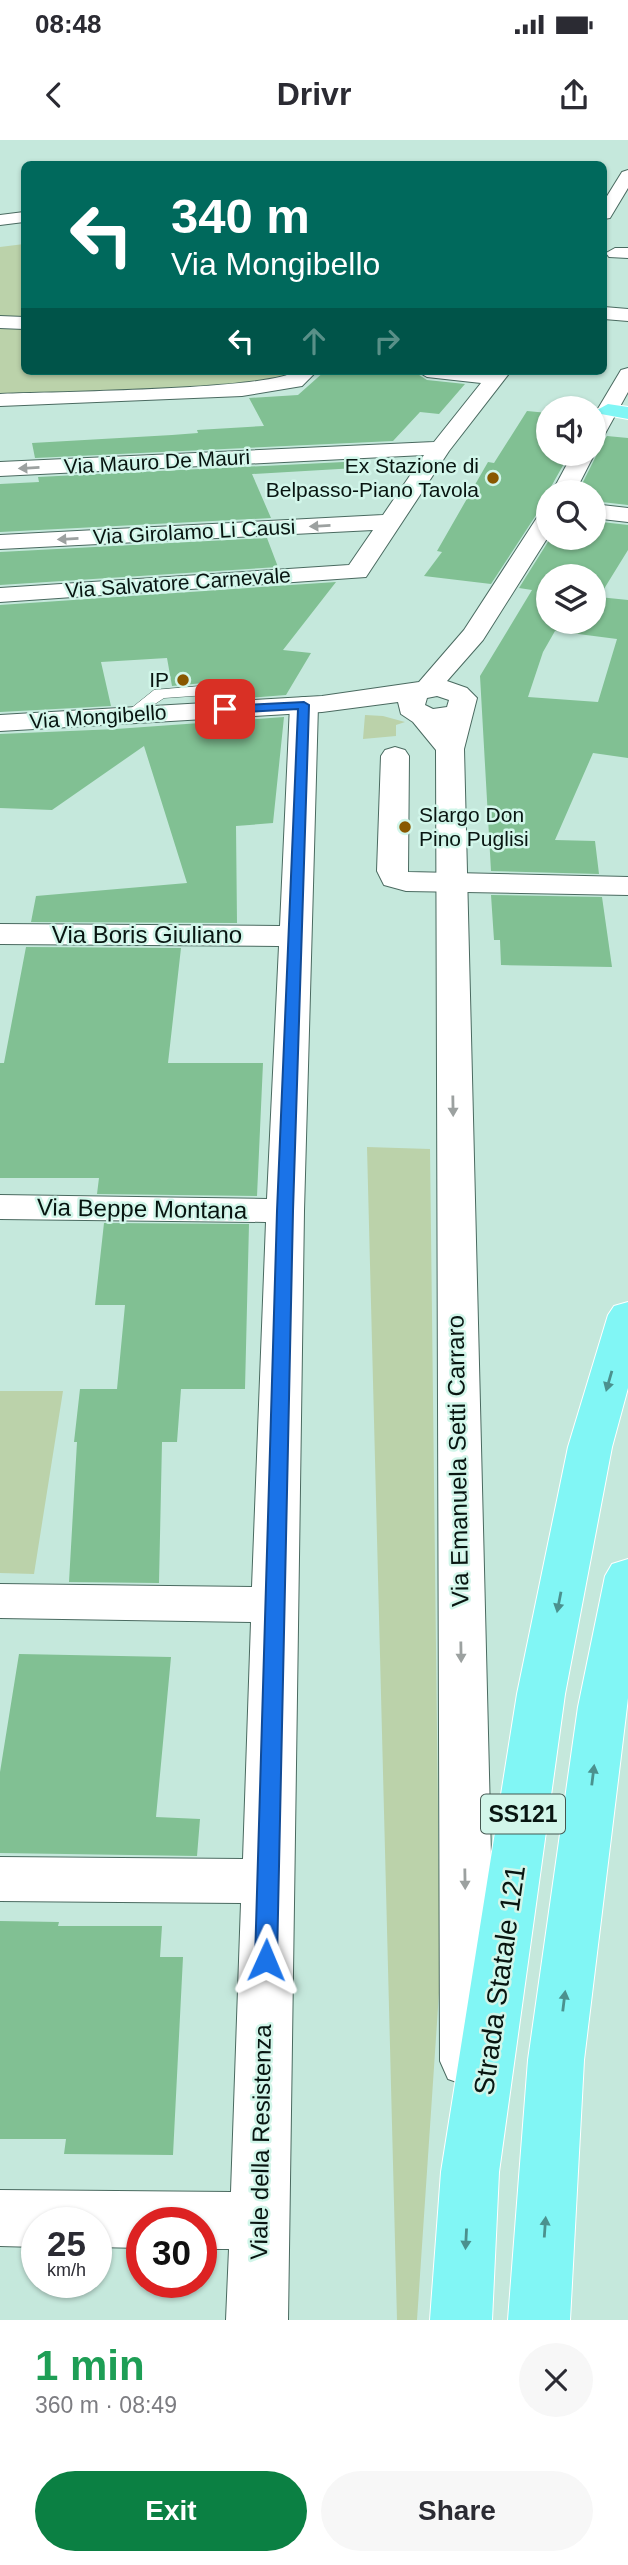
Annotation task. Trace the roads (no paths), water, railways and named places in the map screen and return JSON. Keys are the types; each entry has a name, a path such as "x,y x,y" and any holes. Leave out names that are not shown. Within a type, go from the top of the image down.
{"main road":[{"name":"Strada Statale 121","path":"461,2320 470,2172 541,1694 590,1447 628,1315"},
{"name":"SS121","path":"539,2320 556,2060 602,1707 628,1576"}],"street":[{"path":"607,207 617,184"},
{"path":"0,220 21,217"},
{"path":"607,313 628,315"},
{"path":"0,322 21,323"},
{"path":"0,400 242,390 295,382 303,375"},
{"path":"388,523 440,448 497,375"},
{"path":"606,418 622,396"},
{"name":"Via Mauro De Mauri","path":"0,469 440,448"},
{"path":"606,512 628,515"},
{"name":"Via Girolamo Li Causi","path":"0,542 388,523"},
{"name":"Via Salvatore Carnevale","path":"0,595 357,572 388,523"},
{"path":"450,749 423,702 434,679 474,635 536,537"},
{"name":"Via Emanuela Setti Carraro","path":"470,2172 452,1038 454,884 450,749 462,704 474,635"},
{"name":"Via Mongibello","path":"0,723 313,704 423,702 449,716 462,704"},
{"name":"Viale della Resistenza","path":"257,2320 285,1211 295,936 313,704"},
{"path":"395,756 392,871 395,878 406,882 454,884 628,886"},
{"name":"Via Boris Giuliano","path":"0,934 295,936"},
{"name":"Via Beppe Montana","path":"0,1207 285,1211"},
{"path":"0,1601 275,1605"},
{"path":"0,1879 268,1881"},
{"path":"0,2218 259,2221"}],"place":[{"name":"Ex Stazione di Belpasso-Piano Tavola","path":"493,478"},
{"name":"IP","path":"183,680"},
{"name":"Slargo Don Pino Puglisi","path":"405,827"}]}
